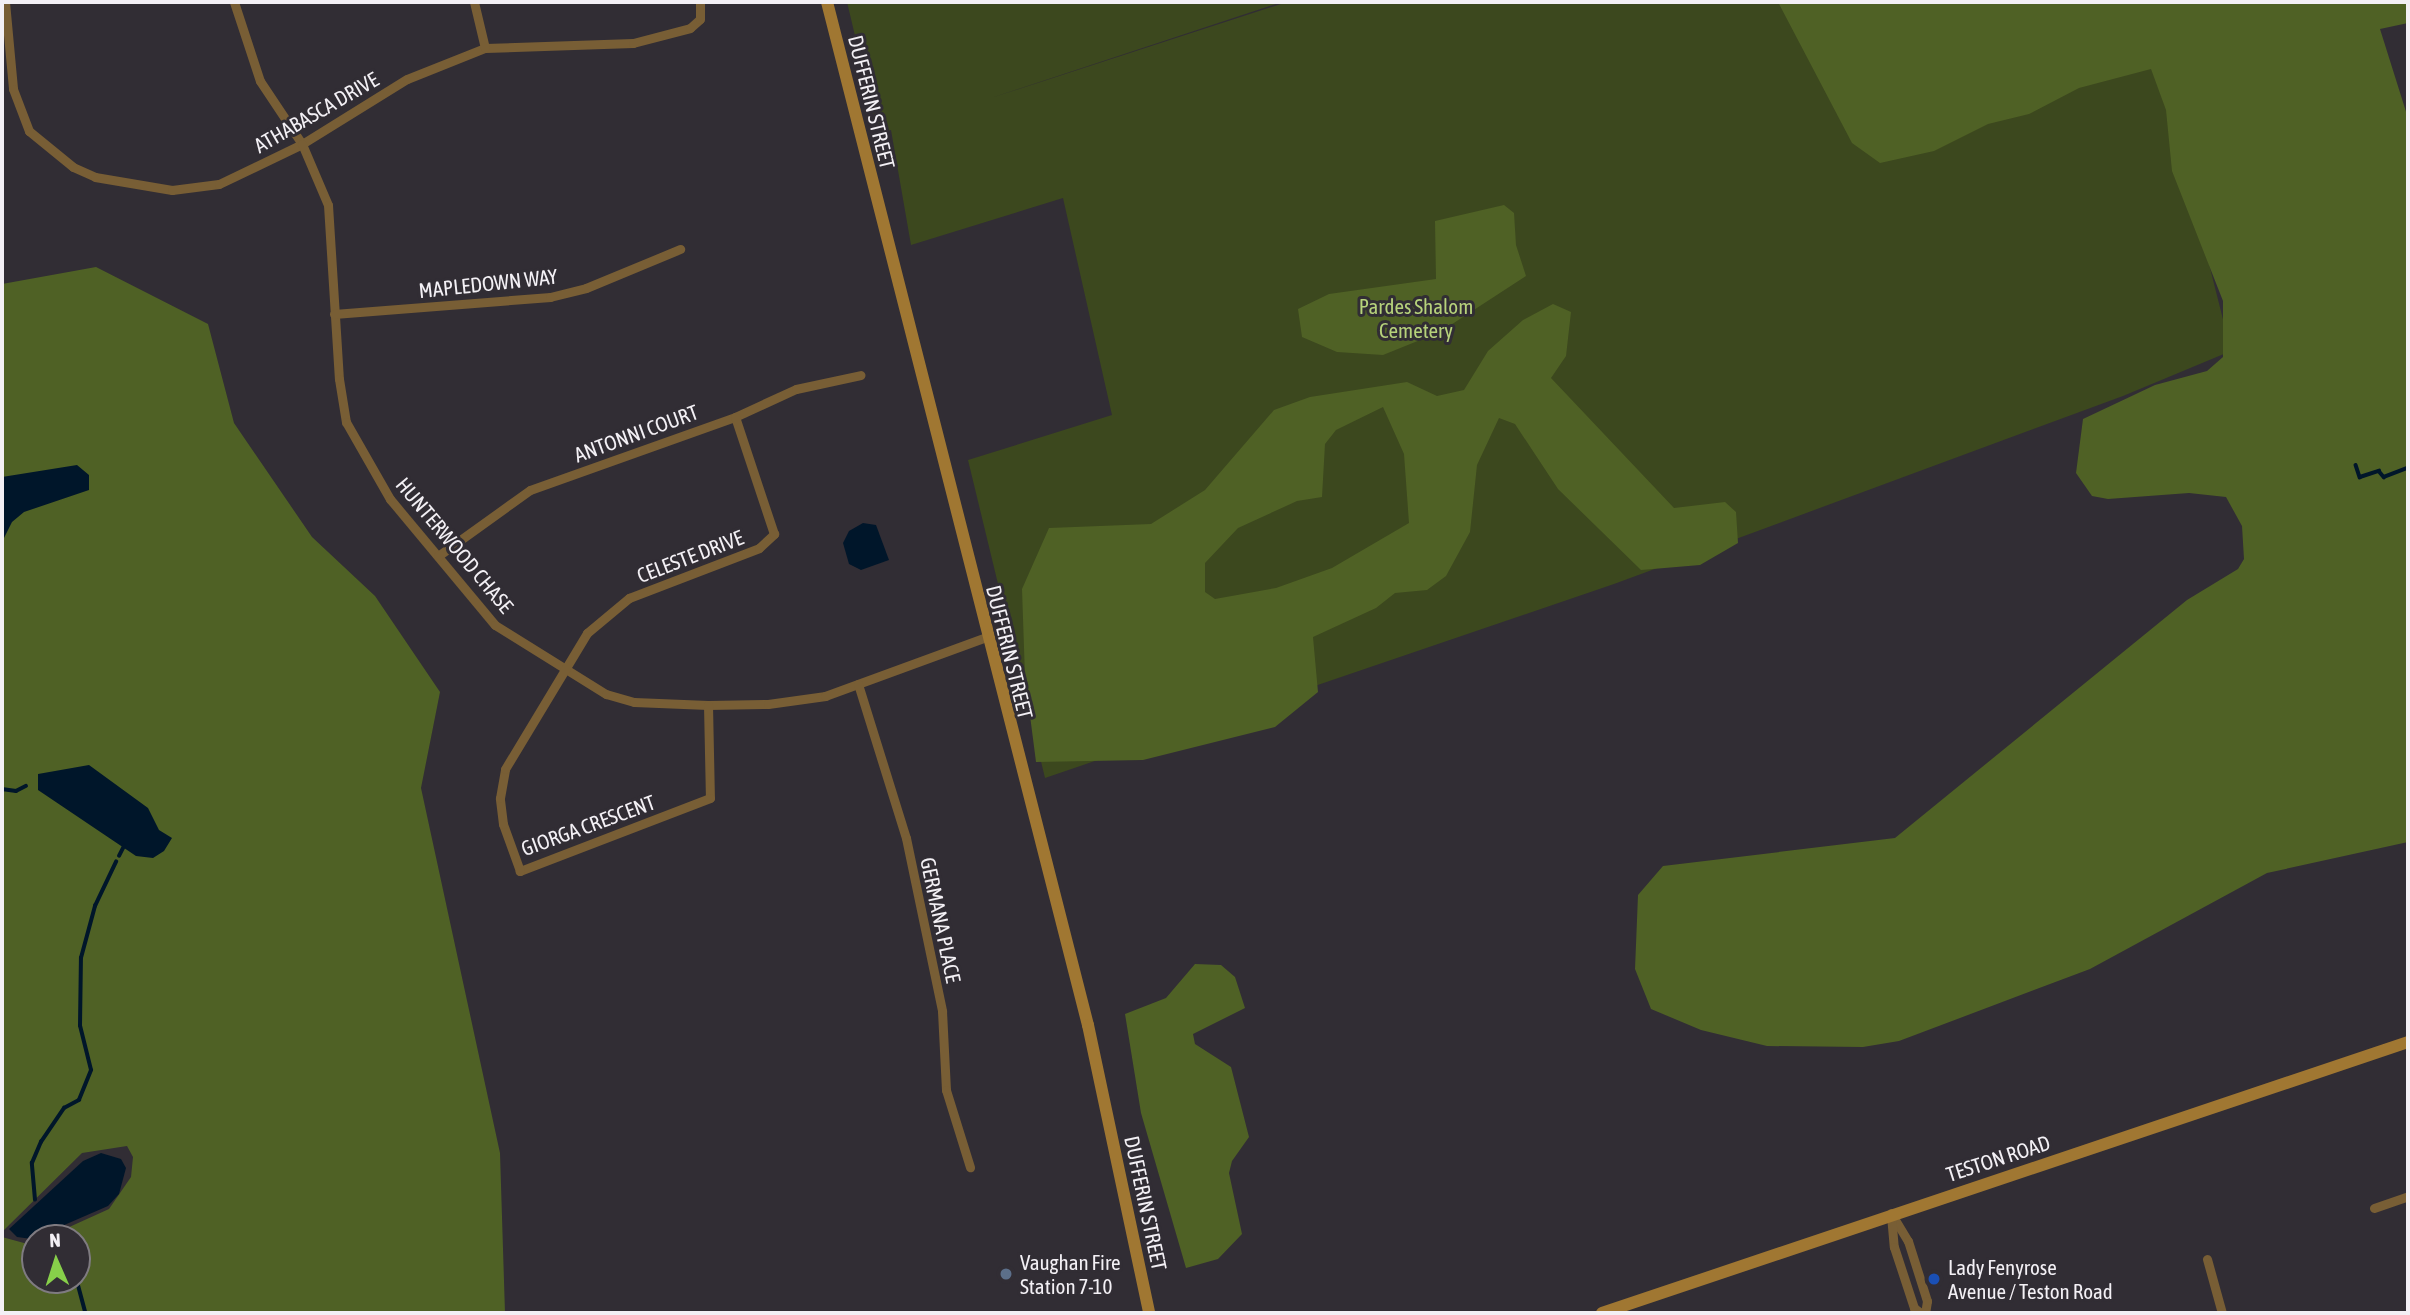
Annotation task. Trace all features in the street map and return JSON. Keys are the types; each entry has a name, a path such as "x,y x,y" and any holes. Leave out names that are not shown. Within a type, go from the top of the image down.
{"main road":[{"name":"DUFFERIN STREET","path":"827,2 986,637 1088,1025 1149,1313"},
{"name":"TESTON ROAD","path":"1602,1313 1891,1213 2408,1042"}],"street":[{"name":"ATHABASCA DRIVE","path":"5,2 17,103 29,131 73,167 132,186 203,189 302,144 407,79 485,48 633,43 690,28 700,19 700,2"},
{"name":"HUNTERWOOD CHASE","path":"234,2 260,81 302,144 328,205 334,314 346,422 390,499 495,625 606,694 634,702 708,705 791,701 858,684 986,637"},
{"path":"474,2 485,48"},
{"name":"MAPLEDOWN WAY","path":"334,314 550,297 586,288 680,248"},
{"name":"ANTONNI COURT","path":"438,556 530,490 735,416 796,389 861,375"},
{"name":"CELESTE DRIVE","path":"564,669 587,633 615,607 759,548 774,534 735,416"},
{"name":"GIORGA CRESCENT","path":"564,669 505,769 500,798 503,824 520,871 710,798 708,705"},
{"name":"GERMANA PLACE","path":"858,684 906,838 942,1011 946,1090 970,1167"},
{"path":"2374,1208 2408,1196"},
{"path":"1891,1213 1908,1241 1927,1301 1923,1313 1914,1308 1894,1247 1891,1213"},
{"path":"2207,1259 2222,1313"}],"green space":[{"name":"Pardes Shalom Cemetery","path":"847,2 1282,2 991,98 1287,2 2167,2 2160,70 2231,351 2123,396 1614,584 1045,778 968,460 1112,415 1063,198 911,245 891,130 878,133"},
{"path":"1778,2 2408,2 2408,23 2380,29 2408,118 2408,842 2267,873 2090,969 1899,1041 1863,1047 1767,1046 1701,1030 1651,1009 1635,969 1638,895 1663,866 1895,838 2187,600 2238,569 2244,559 2242,526 2226,497 2189,493 2108,499 2092,496 2076,473 2083,419 2155,385 2207,371 2223,357 2223,301 2172,171 2166,110 2151,69 2079,88 2029,114 1988,124 1934,151 1880,163 1852,143"},
{"path":"1504,205 1514,213 1516,245 1526,276 1440,332 1383,355 1337,352 1302,337 1298,309 1329,294 1436,279 1435,221"},
{"path":"96,267 208,324 234,423 312,537 375,596 440,692 421,788 500,1153 505,1313 2,1313 2,1237 21,1242 21,1294 91,1294 91,1224 76,1224 109,1209 131,1177 133,1157 127,1146 82,1153 2,1232 2,284"},
{"path":"1553,304 1571,312 1566,356 1551,378 1674,508 1725,502 1736,512 1738,543 1700,565 1641,570 1558,489 1515,424 1499,418 1477,465 1470,532 1446,576 1427,590 1395,593 1376,608 1313,637 1318,692 1275,727 1143,760 1036,762 1025,677 1022,589 1049,528 1151,524 1205,490 1274,410 1310,397 1407,382 1437,396 1464,390 1488,351 1523,320","holes":["1383,407 1404,454 1409,523 1332,568 1276,588 1215,599 1205,592 1205,563 1238,528 1297,501 1322,497 1325,444 1336,430"]},
{"path":"1195,964 1221,965 1235,977 1245,1008 1193,1034 1195,1044 1231,1067 1249,1137 1232,1161 1229,1173 1242,1234 1218,1259 1186,1268 1141,1113 1125,1014 1166,998"}],"water":[{"path":"77,465 89,475 89,490 24,512 12,522 2,542 2,477"},
{"path":"863,523 876,525 889,560 861,570 849,564 843,543 849,531"},
{"path":"89,765 148,808 159,830 172,838 164,851 153,858 136,856 38,790 38,774"},
{"path":"101,1153 121,1159 126,1168 119,1194 108,1206 67,1224 21,1224 21,1238 17,1237 9,1229 83,1161"}],"waterway":[{"path":"2356,465 2360,477 2379,471 2384,477 2408,468"},
{"path":"2,789 16,791 26,786"},
{"path":"119,856 124,846"},
{"path":"35,1200 32,1163 41,1142 64,1108 79,1100 91,1070 80,1026 81,958 95,906 116,862"},
{"path":"81,1294 86,1313"}],"place":[{"name":"Vaughan Fire Station 7-10","path":"1006,1274"},
{"name":"Lady Fenyrose Avenue / Teston Road","path":"1934,1279"}]}
